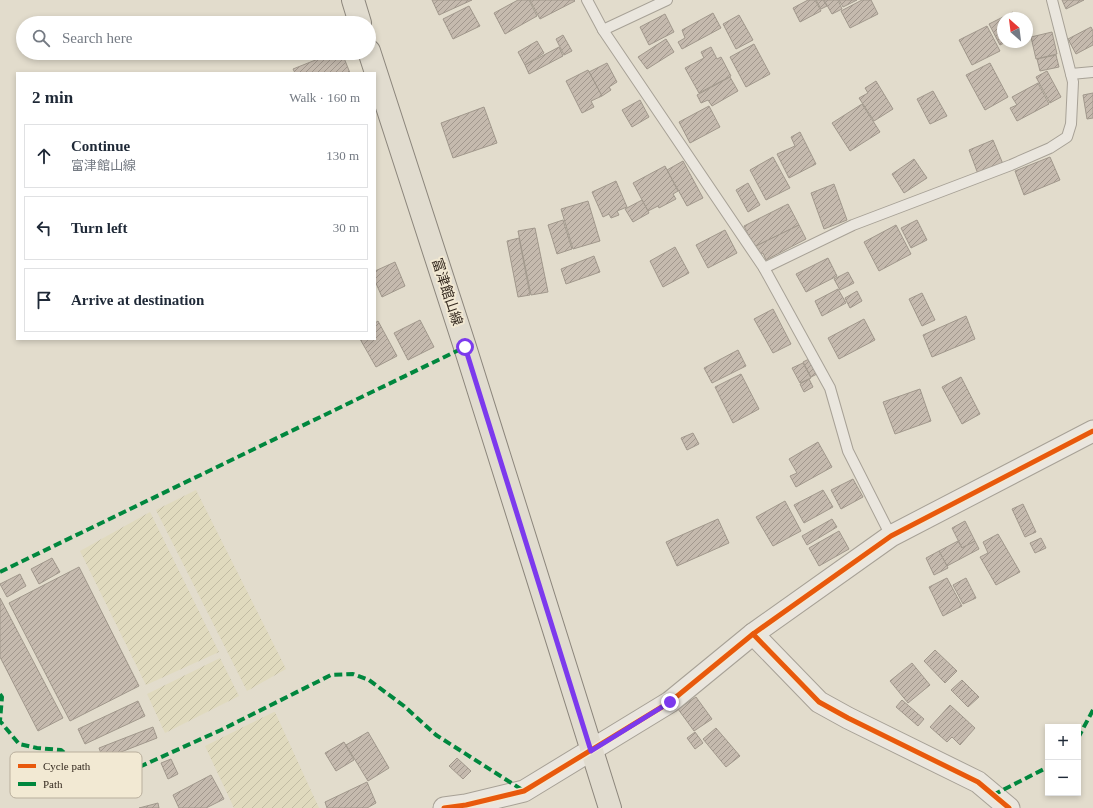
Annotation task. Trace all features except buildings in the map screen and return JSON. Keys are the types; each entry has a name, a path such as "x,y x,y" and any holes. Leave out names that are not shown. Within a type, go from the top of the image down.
{"main road":[{"path":"352,0 358,16"},
{"name":"富津館山線","path":"372,60 376,72"},
{"name":"富津館山線","path":"376,72 463,339 610,808"}],"street":[{"path":"444,808 466,805 524,791 670,702 753,634 891,536 1093,431"},
{"path":"753,634 819,702 848,718 978,782 1008,808"}],"lane":[{"path":"587,0 603,30 764,268 830,388 848,451 891,536"},
{"path":"603,30 666,0"},
{"path":"764,268 853,224 1011,165 1050,148 1067,138 1071,124 1073,82 1052,0"},
{"path":"1071,74 1093,72"}],"shaded area":[{"path":"196,490 286,669 247,691 156,510"},
{"path":"150,512 219,652 146,685 80,551"},
{"path":"220,658 239,696 165,733 147,694"},
{"path":"274,712 319,808 234,808 205,746"}],"marked path":[{"path":"0,572 465,347"},
{"path":"142,766 221,730 331,675 353,674 369,680 404,706 436,735 524,791"},
{"path":"0,694 2,697 0,721 19,744 37,748 61,750 63,752"},
{"path":"1081,732 1093,710"},
{"path":"993,795 1045,769"}],"cycle path":[{"path":"444,808 466,805 524,791 670,702 753,634 891,536 1093,431"},
{"path":"753,634 819,702 848,718 978,782 1009,808"}],"route":[{"path":"465,347 591,751 670,702"}]}
